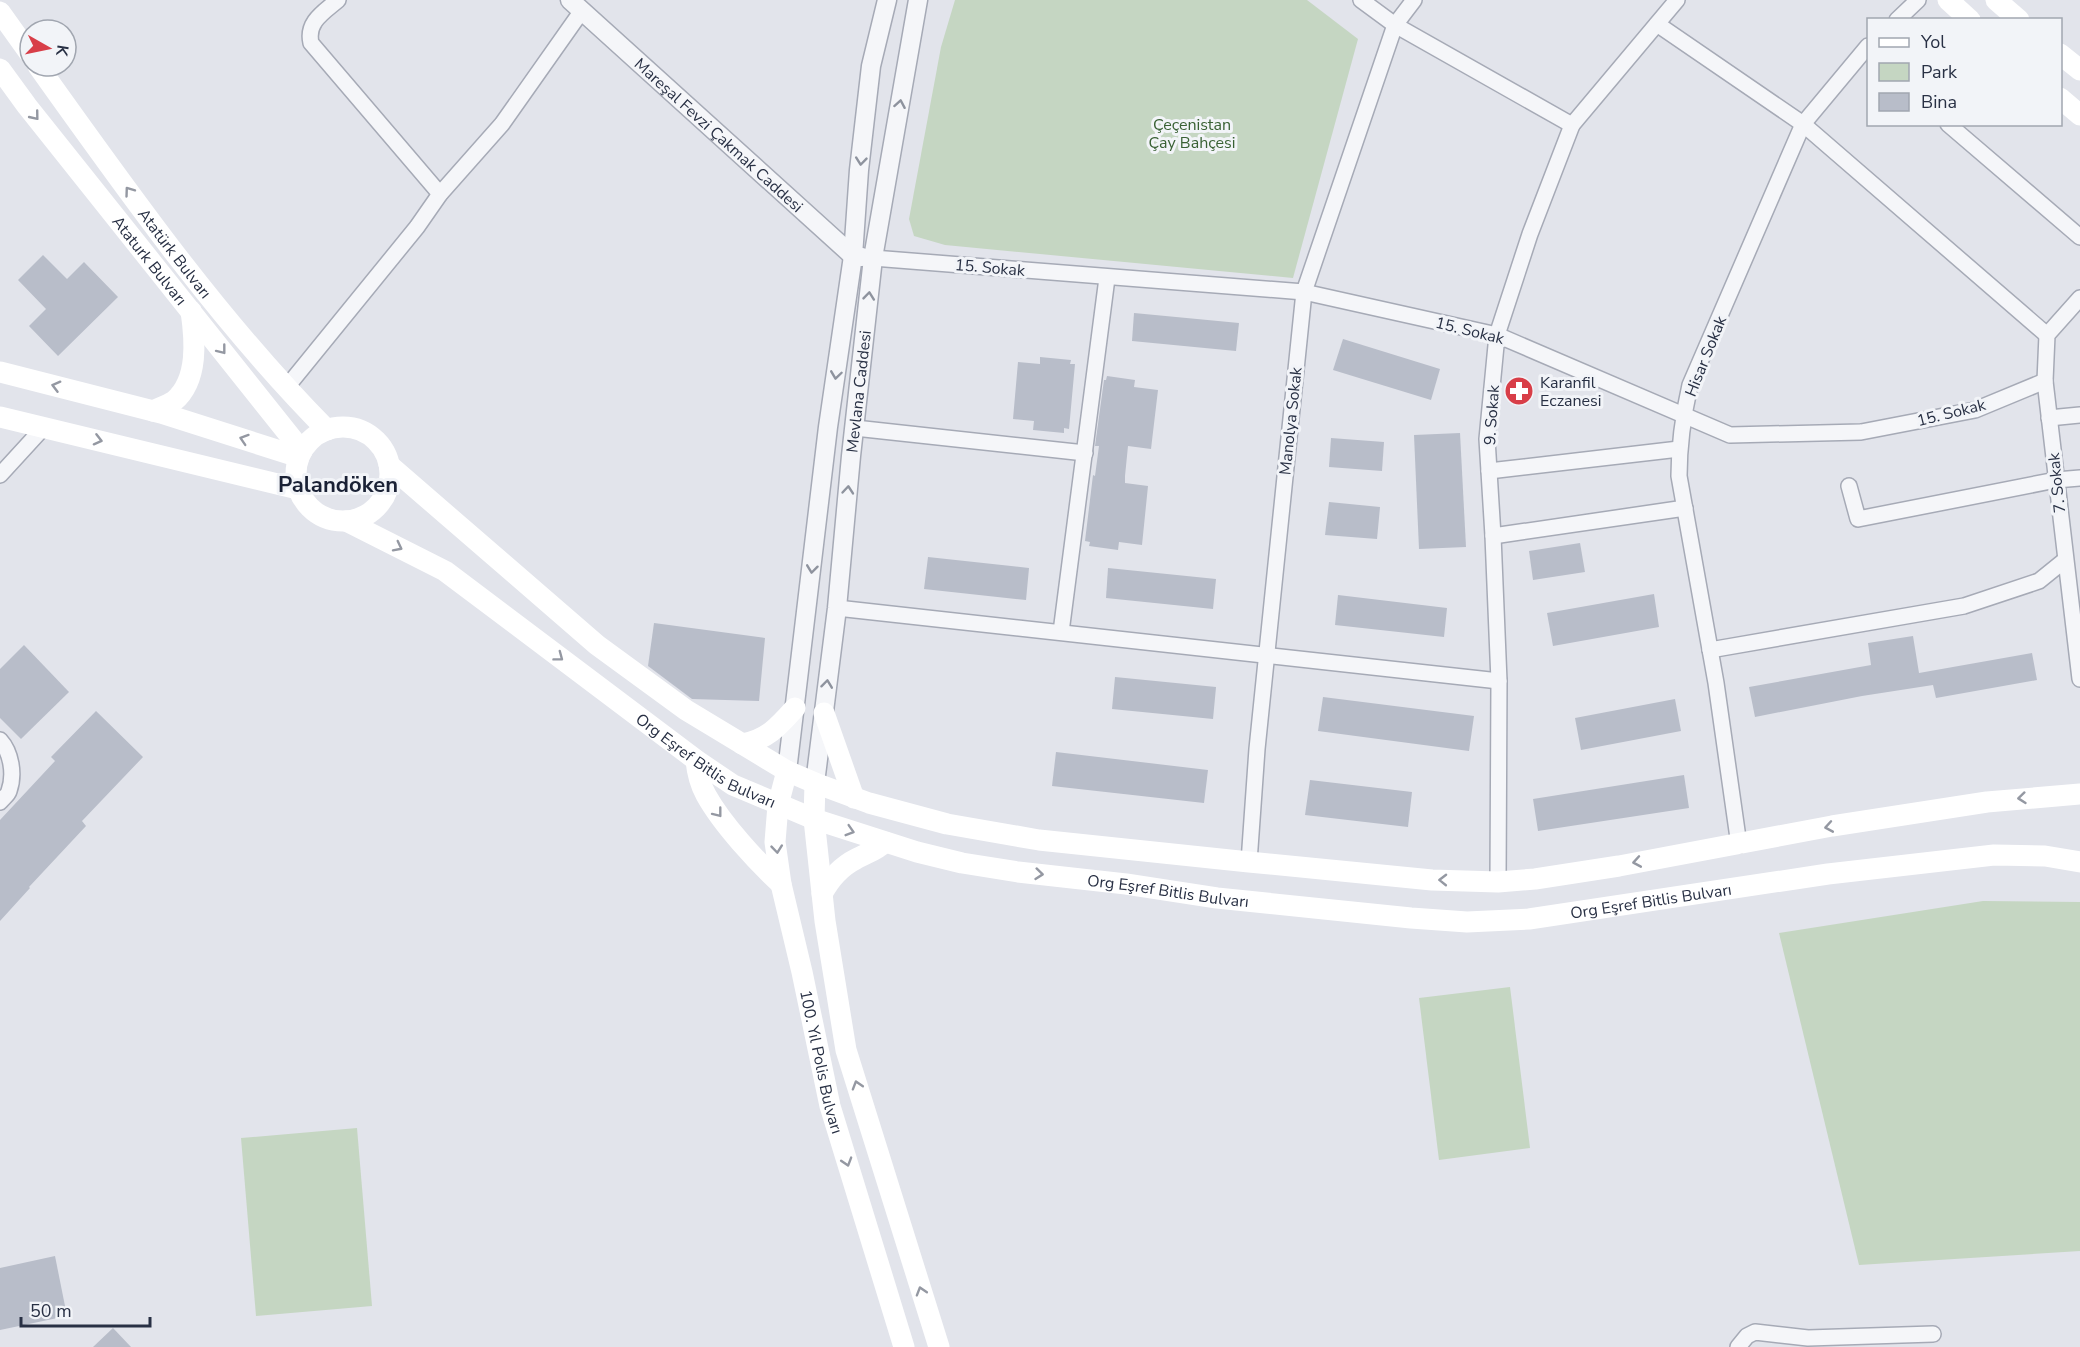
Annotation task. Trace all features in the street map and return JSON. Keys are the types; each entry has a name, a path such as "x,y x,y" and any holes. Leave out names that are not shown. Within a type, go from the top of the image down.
{"main road":[{"path":"1948,0 1968,18"},
{"path":"1996,0 2017,18"},
{"path":"0,12 18,37"},
{"path":"2062,55 2080,70"},
{"name":"Ataturk Bulvarı","path":"0,69 300,454"},
{"name":"Atatürk Bulvarı","path":"47,78 182,263 286,388 327,429"},
{"path":"2062,99 2080,115"},
{"path":"153,411 174,401 190,375 194,336 190,311"},
{"path":"0,372 153,411 300,454"},
{"path":"0,417 298,489"},
{"path":"343,427 359,430 373,438 383,450 389,465 389,481 384,496 375,508 362,517 346,521 331,520 316,513 298,489 296,476 300,454 317,435 327,429 343,427"},
{"path":"389,465 597,645 686,710 787,771 854,798 947,824 1039,840 1432,880 1498,882 1535,879 1976,803 2080,794"},
{"name":"Org Eşref Bitlis Bulvarı","path":"346,521 445,570 696,760 733,785 814,819 917,852 962,863 1280,905 1467,922 1529,919 1724,889 1994,855 2045,856 2080,862"},
{"path":"742,744 758,740 773,732 795,708"},
{"path":"824,713 854,798"},
{"path":"696,760 701,786 712,805 746,849 781,884"},
{"name":"100. Yıl Polis Bulvarı","path":"787,771 778,805 776,842 781,884 830,1106 904,1347"},
{"path":"815,783 814,819 822,894 846,1050 939,1347"},
{"path":"822,894 840,869 876,850 885,842"}],"street":[{"path":"338,0 312,25 311,43 440,194"},
{"name":"Mevlana Caddesi","path":"787,771 828,427 853,256 871,66 887,0"},
{"name":"Mevlana Caddesi","path":"815,783 837,608 873,258 918,0"},
{"path":"1361,0 1395,25 1572,124"},
{"name":"Manolya Sokak","path":"1249,862 1266,657 1304,292 1395,25 1414,0"},
{"name":"9. Sokak","path":"1498,882 1499,681 1487,439 1497,335 1530,234 1572,124 1677,0"},
{"path":"1899,18 1918,0"},
{"path":"286,388 417,227 440,194 502,124 575,6"},
{"name":"Mareşal Fevzi Çakmak Caddesi","path":"575,6 853,256"},
{"path":"1657,24 1803,124 2048,335 2080,298"},
{"name":"Hisar Sokak","path":"1738,845 1710,650 1679,476 1683,414 1690,385 1803,124 1866,51"},
{"path":"1950,126 2080,237"},
{"path":"853,256 873,258"},
{"name":"15. Sokak","path":"873,258 1304,292 1497,335 1730,435 1861,432 1975,410 2045,381"},
{"path":"1061,632 1107,278"},
{"name":"7. Sokak","path":"2048,335 2045,381 2065,560 2075,606 2080,679"},
{"path":"2049,418 2080,415"},
{"path":"0,475 44,428"},
{"path":"855,428 1085,453"},
{"path":"1489,471 1679,449"},
{"path":"1849,486 1858,519 2056,480 2080,478"},
{"path":"1493,536 1685,508"},
{"path":"1710,650 1964,606 2039,581 2065,560"},
{"path":"837,608 1499,681"},
{"path":"0,740 7,748 12,769 9,792 0,802"},
{"path":"1738,1347 1747,1336 1755,1332 1808,1338 1933,1334"}],"green space":[{"name":"Çeçenistan Çay Bahçesi","path":"955,0 1307,0 1358,39 1293,278 945,245 914,236 909,219 941,47"},
{"path":"1983,901 2080,902 2080,1251 1859,1265 1779,933"},
{"path":"1510,987 1530,1148 1439,1160 1419,998"},
{"path":"357,1128 372,1306 256,1316 241,1138"}],"building":[{"path":"43,255 67,279 84,262 118,297 58,356 29,326 46,309 18,280"},
{"path":"1134,313 1239,323 1236,351 1132,341"},
{"path":"1343,339 1440,369 1431,400 1333,370"},
{"path":"1040,357 1071,360 1070,364 1075,364 1069,429 1064,428 1064,433 1033,430 1034,421 1013,419 1018,362 1040,364"},
{"path":"1107,376 1135,380 1134,387 1158,390 1151,449 1128,446 1125,483 1148,486 1142,545 1119,542 1118,550 1089,546 1090,542 1085,541 1099,446 1095,446 1104,380"},
{"path":"1460,433 1466,547 1419,549 1414,435"},
{"path":"1331,438 1384,442 1382,471 1329,467"},
{"path":"1329,502 1380,507 1377,539 1325,535"},
{"path":"1580,543 1585,572 1533,580 1529,551"},
{"path":"928,557 1029,568 1026,600 924,589"},
{"path":"1108,568 1216,579 1213,609 1106,598"},
{"path":"1654,594 1659,627 1553,646 1547,613"},
{"path":"1338,595 1447,608 1444,637 1335,625"},
{"path":"654,623 765,638 759,701 692,699 648,666"},
{"path":"1913,636 1919,673 2032,653 2037,680 1936,698 1933,685 1755,717 1749,687 1871,665 1868,643"},
{"path":"24,645 69,692 21,739 0,718 0,669"},
{"path":"1115,677 1216,687 1213,719 1112,709"},
{"path":"1323,697 1474,716 1469,751 1318,731"},
{"path":"1675,699 1681,731 1581,750 1575,718"},
{"path":"96,711 143,757 82,821 86,826 0,921 0,820 55,761 51,757"},
{"path":"1056,752 1208,770 1204,803 1052,786"},
{"path":"1684,775 1689,808 1538,831 1533,799"},
{"path":"1310,780 1412,792 1408,827 1305,815"},
{"path":"55,1256 67,1316 0,1330 0,1268"},
{"path":"113,1328 131,1347 93,1347"}],"place":[{"name":"Karanfil Eczanesi","path":"1519,391"}],"district":[{"name":"Palandöken","path":"338,484"}]}
